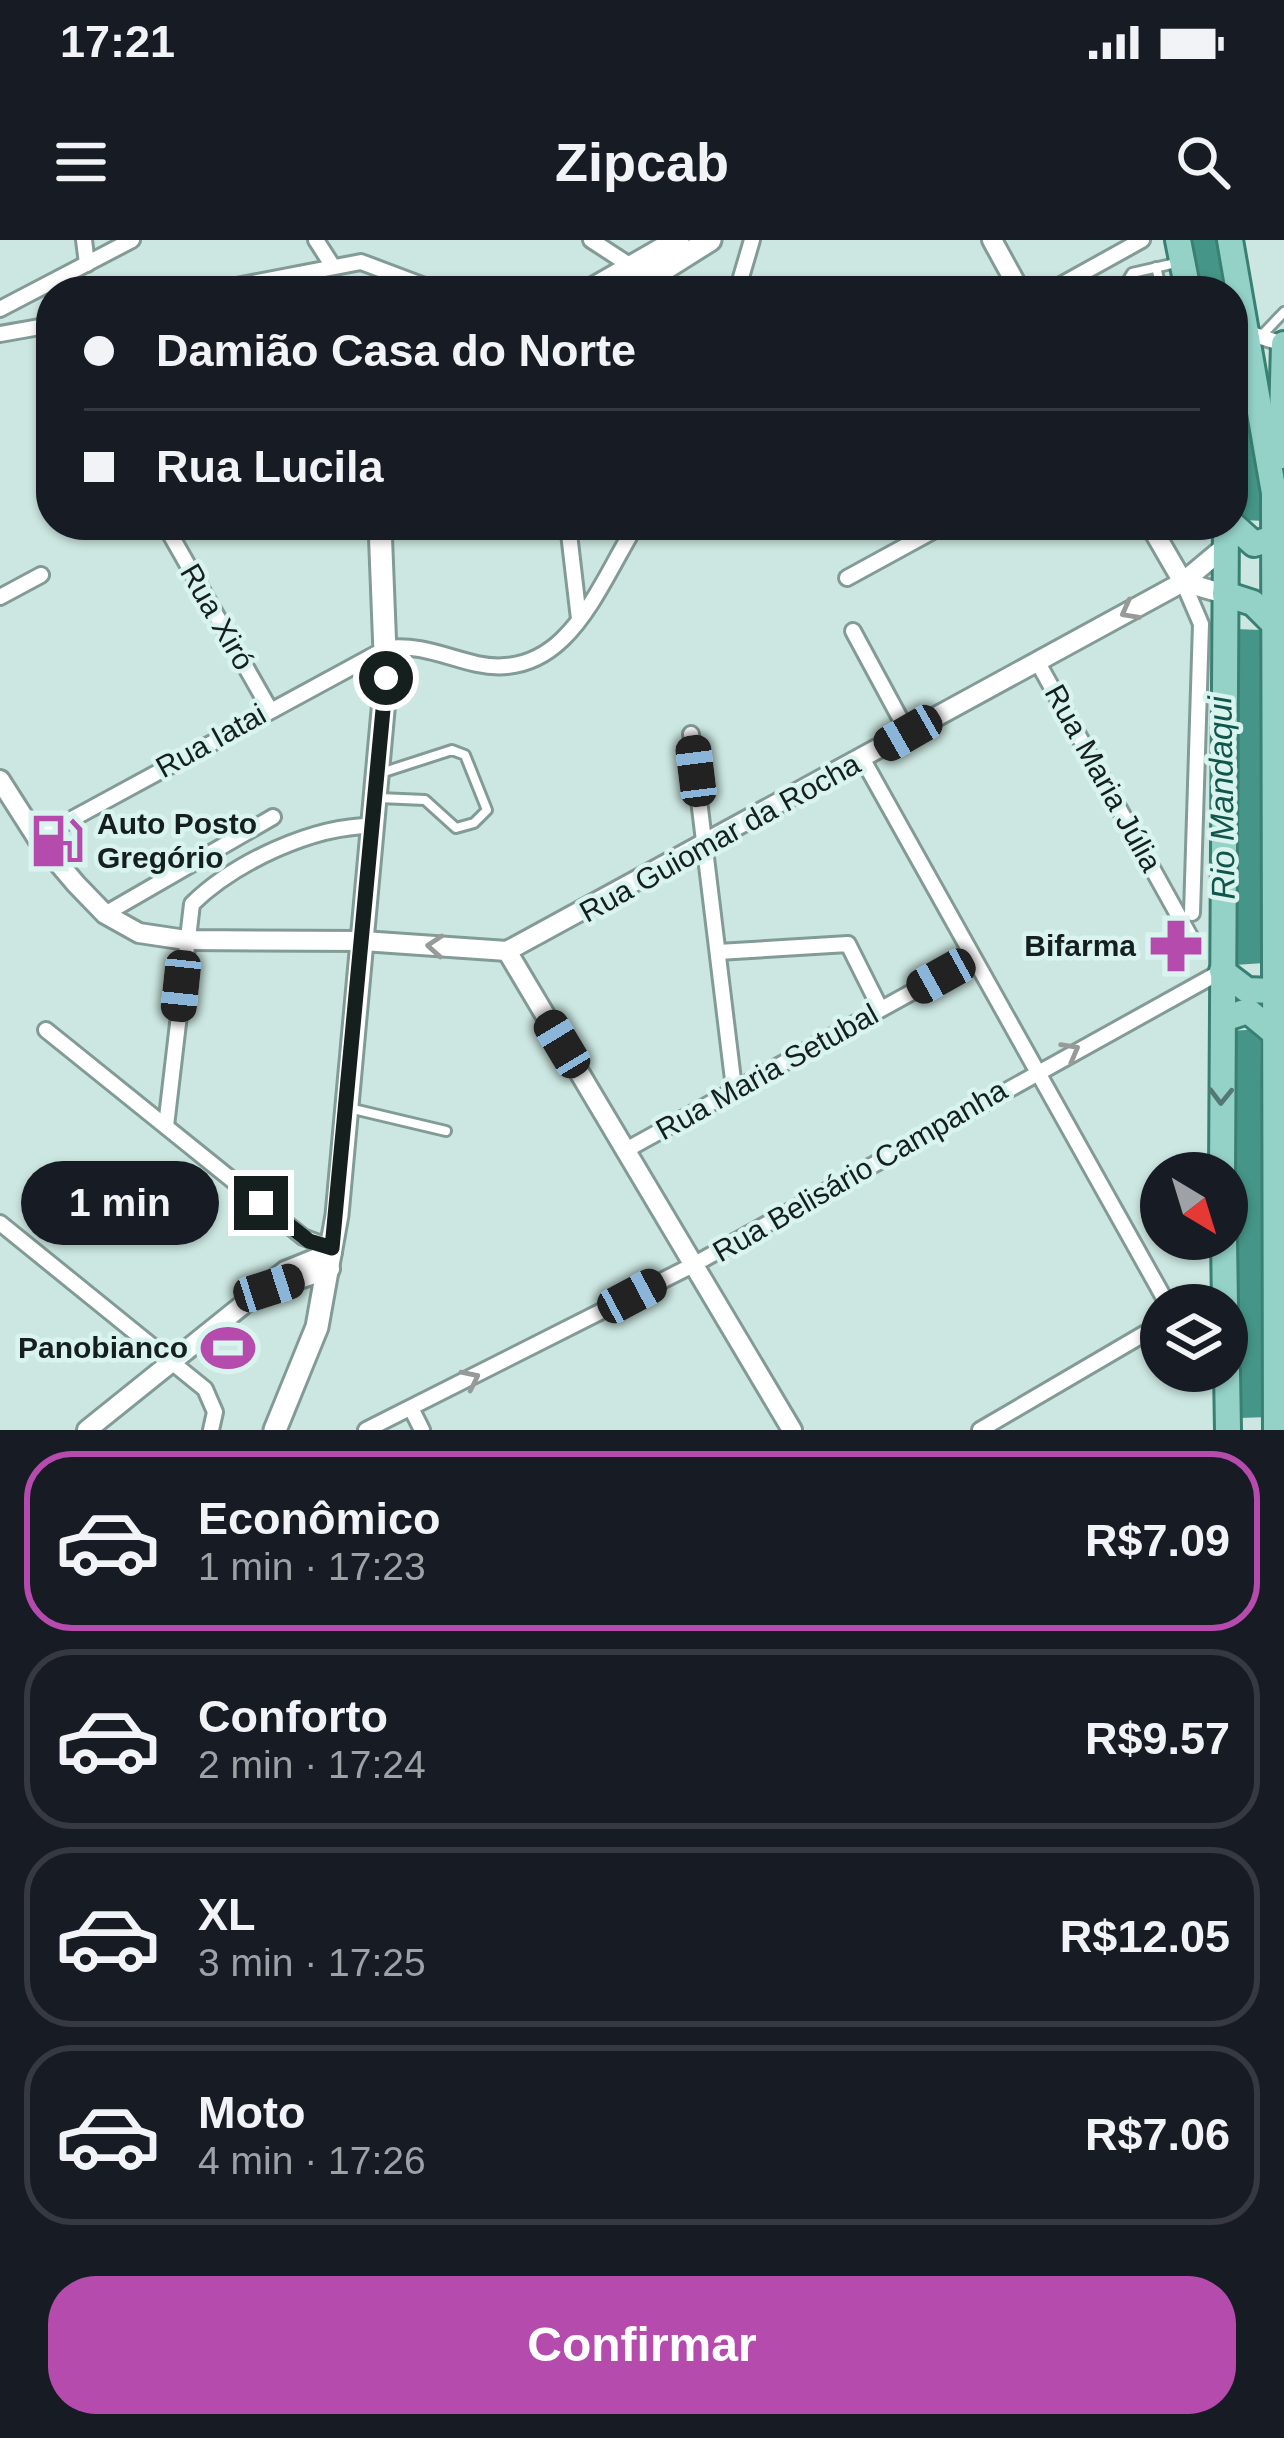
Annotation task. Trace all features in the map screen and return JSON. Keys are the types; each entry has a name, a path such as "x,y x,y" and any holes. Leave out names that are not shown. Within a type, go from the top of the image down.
{"main road":[{"path":"641,276 678,240"},
{"path":"644,276 710,240"},
{"path":"1230,240 1242,276"},
{"path":"1248,292 1264,338 1280,473 1274,493"},
{"path":"1264,338 1279,664 1278,989 1271,1030 1280,1329 1276,1430"},
{"path":"1245,540 1254,544 1274,538"},
{"path":"275,1430 317,1328 331,1256 379,773 387,648 381,540"},
{"path":"1222,1152 1228,540"},
{"path":"1225,598 1253,603 1274,622"},
{"path":"1222,971 1246,990 1278,989"},
{"path":"1223,1019 1247,1011 1271,1030"},
{"path":"1227,1392 1228,1430"}],"street":[{"path":"84,240 87,264"},
{"path":"64,276 132,240"},
{"path":"316,240 326,266"},
{"path":"591,240 632,276"},
{"path":"741,276 752,240"},
{"path":"992,240 1012,276"},
{"path":"1076,276 1142,240"},
{"path":"280,276 326,266 375,264 403,276"},
{"path":"313,276 326,266"},
{"path":"0,309 36,290"},
{"path":"0,334 36,328"},
{"name":"Rua Xiró","path":"174,540 269,708"},
{"path":"570,540 579,619"},
{"path":"387,648 419,648 476,664 518,668 548,655 579,619 627,540"},
{"path":"848,578 917,540"},
{"path":"1159,540 1202,624 1192,913"},
{"name":"Rua Guiomar da Rocha","path":"507,951 1183,582 1221,540"},
{"path":"0,597 41,575"},
{"path":"1183,582 1225,598 1202,624"},
{"path":"853,632 908,733"},
{"name":"Rua Iatai","path":"37,838 387,648"},
{"name":"Rua Maria Júlia","path":"1036,661 1192,940"},
{"path":"692,734 734,1088"},
{"path":"862,758 1156,1284"},
{"path":"0,780 37,838 105,914 140,933 186,940 363,941 507,951 792,1430"},
{"path":"105,914 273,817"},
{"path":"166,1126 192,904 207,890 316,834 374,826"},
{"name":"Rua Maria Júlia","path":"1168,896 1192,913 1222,920"},
{"path":"718,952 848,944 880,1008"},
{"name":"Rua Maria Setubal","path":"626,1150 972,959"},
{"name":"Rua Belisário Campanha","path":"366,1430 693,1264 1222,971"},
{"path":"46,1030 331,1256"},
{"path":"0,1223 175,1361 213,1401 212,1430"},
{"path":"87,1430 293,1265 331,1256"},
{"path":"980,1430 1140,1336"},
{"path":"411,1408 422,1430"}],"lane":[{"path":"1130,276 1180,251"},
{"path":"1156,267 1158,276"},
{"path":"1264,338 1284,312"},
{"path":"377,798 425,800 456,828 474,823 487,810 465,755 452,751 379,773"},
{"path":"348,1108 446,1131"}],"shaded area":[{"path":"1187,240 1219,240 1227,276 1195,276"},
{"path":"1248,404 1266,521 1248,520"},
{"path":"1234,629 1262,630 1264,963 1235,965"},
{"path":"1260,1029 1268,1417 1240,1418 1239,1392 1248,1392 1248,1284 1237,1284 1236,1260 1248,1260 1248,1152 1233,1152 1230,1031"}],"place":[{"name":"Auto Posto Gregório","path":"57,841"},
{"name":"Bifarma","path":"1176,946"},
{"name":"Panobianco","path":"228,1348"}],"route":[{"path":"261,1203 309,1241 332,1248 386,678"}],"water label":[{"name":"Rio Mandaqui","path":"1221,798"}]}
